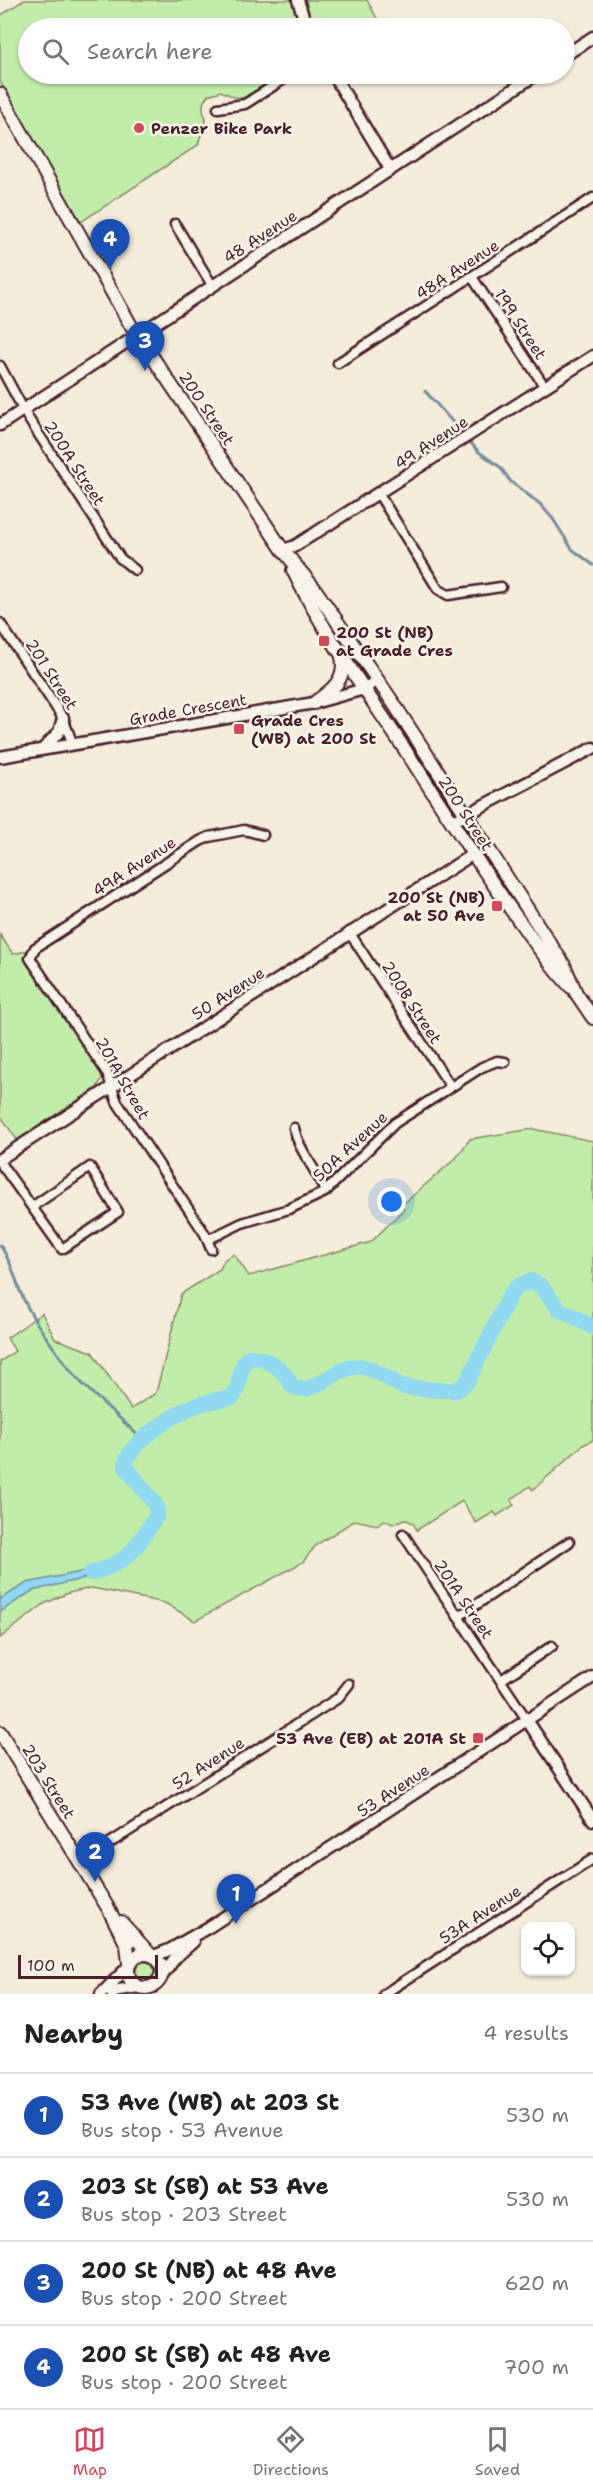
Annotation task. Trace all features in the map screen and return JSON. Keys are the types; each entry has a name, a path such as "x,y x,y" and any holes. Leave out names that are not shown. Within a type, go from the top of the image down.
{"main road":[{"name":"200 Street","path":"0,94 138,334 283,550 314,588 377,680 564,965 576,993"},
{"name":"200 Street","path":"283,550 305,596 473,854 556,972 576,993 593,1018"},
{"path":"314,703 333,690 341,678 344,666 342,655"},
{"path":"473,854 483,856 513,897 529,910"},
{"name":"203 Street","path":"0,1732 108,1908 127,1945 128,1965"},
{"name":"203 Street","path":"108,1908 151,1955"},
{"path":"160,1978 150,1987 142,1989 130,1979 128,1965 138,1955 151,1955 161,1964 160,1978 164,1994"}],"street":[{"path":"298,0 304,18"},
{"path":"575,49 593,37"},
{"path":"219,108 245,104 276,84"},
{"path":"339,84 390,169"},
{"name":"48 Avenue","path":"0,425 522,84"},
{"name":"48A Avenue","path":"338,363 593,198"},
{"path":"175,224 212,285"},
{"name":"199 Street","path":"472,277 545,387"},
{"name":"49 Avenue","path":"283,550 295,546 593,356"},
{"name":"200A Street","path":"0,366 23,409 120,558 135,570"},
{"path":"378,493 442,593 501,587"},
{"name":"201 Street","path":"0,623 63,718 73,745"},
{"name":"Grade Crescent","path":"0,757 314,703 364,689 377,680"},
{"path":"40,751 51,743 59,732 63,718"},
{"path":"452,822 593,748"},
{"name":"49A Avenue","path":"30,953 209,837 244,830 263,835"},
{"name":"50 Avenue","path":"0,1161 349,932 473,854"},
{"name":"200B Street","path":"349,932 450,1088"},
{"name":"201A Street","path":"30,953 32,964 107,1073 117,1102 209,1239 211,1249"},
{"name":"50A Avenue","path":"209,1239 242,1223 289,1209 325,1192 395,1123 489,1064 505,1062"},
{"path":"294,1128 297,1144 321,1180 325,1192"},
{"path":"0,1161 32,1207 62,1249 118,1212 90,1167 32,1207"},
{"name":"201A Street","path":"403,1534 593,1820"},
{"path":"458,1617 569,1542"},
{"path":"501,1680 552,1646"},
{"name":"53 Avenue","path":"151,1955 169,1950 209,1927 593,1677"},
{"name":"52 Avenue","path":"80,1862 338,1698 349,1684"},
{"name":"53A Avenue","path":"384,1994 593,1859"},
{"name":"53 Avenue","path":"160,1978 175,1958 209,1927"},
{"path":"101,1994 128,1965"},
{"path":"112,1994 119,1990 142,1989"}],"green space":[{"path":"24,0 293,0 298,18 18,18 18,84 266,84 243,98 221,91 208,95 203,103 206,118 198,145 81,222 0,81 0,16"},
{"path":"304,0 367,0 377,18 310,18"},
{"path":"0,935 13,954 26,951 26,963 100,1071 102,1078 97,1088 17,1140 0,1115"},
{"path":"533,1129 593,1141 593,1440 583,1445 533,1490 530,1486 511,1500 514,1505 497,1516 494,1512 476,1523 462,1501 417,1530 413,1523 405,1519 393,1524 384,1520 377,1525 355,1520 316,1545 303,1562 195,1621 165,1603 92,1588 68,1593 44,1604 0,1638 0,1362 15,1351 7,1338 42,1313 55,1339 92,1352 131,1409 156,1393 181,1294 220,1269 225,1259 234,1254 249,1276 371,1242 404,1209 401,1206 456,1158 470,1139"},
{"path":"145,1962 151,1965 154,1971 151,1977 145,1980 139,1977 136,1971 139,1965"}],"water":[{"path":"109,1566 114,1571 32,1591 0,1612 0,1599 27,1583"}],"waterway":[{"path":"425,391 458,428"},
{"path":"469,441 479,452 500,467 511,482 540,504 553,519 572,549 593,565"},
{"path":"0,1245 29,1310 72,1373 142,1440"},
{"path":"91,1573 115,1564 131,1552 157,1515 156,1505 126,1467 127,1459 133,1450 151,1432 184,1411 202,1403 233,1397 243,1366 249,1357 269,1362 285,1375 292,1386 301,1389 309,1388 344,1370 364,1367 401,1386 456,1390 467,1382 510,1295 518,1286 531,1281 541,1286 559,1309 593,1327"}],"place":[{"name":"Penzer Bike Park","path":"139,128"},
{"name":"200 St (SB) at 48 Ave","path":"110,269"},
{"name":"200 St (NB) at 48 Ave","path":"145,371"},
{"name":"200 St (NB) at Grade Cres","path":"324,641"},
{"name":"Grade Cres (WB) at 200 St","path":"239,729"},
{"name":"200 St (NB) at 50 Ave","path":"497,906"},
{"name":"53 Ave (EB) at 201A St","path":"478,1738"},
{"name":"203 St (SB) at 53 Ave","path":"95,1882"},
{"name":"53 Ave (WB) at 203 St","path":"236,1924"}]}
